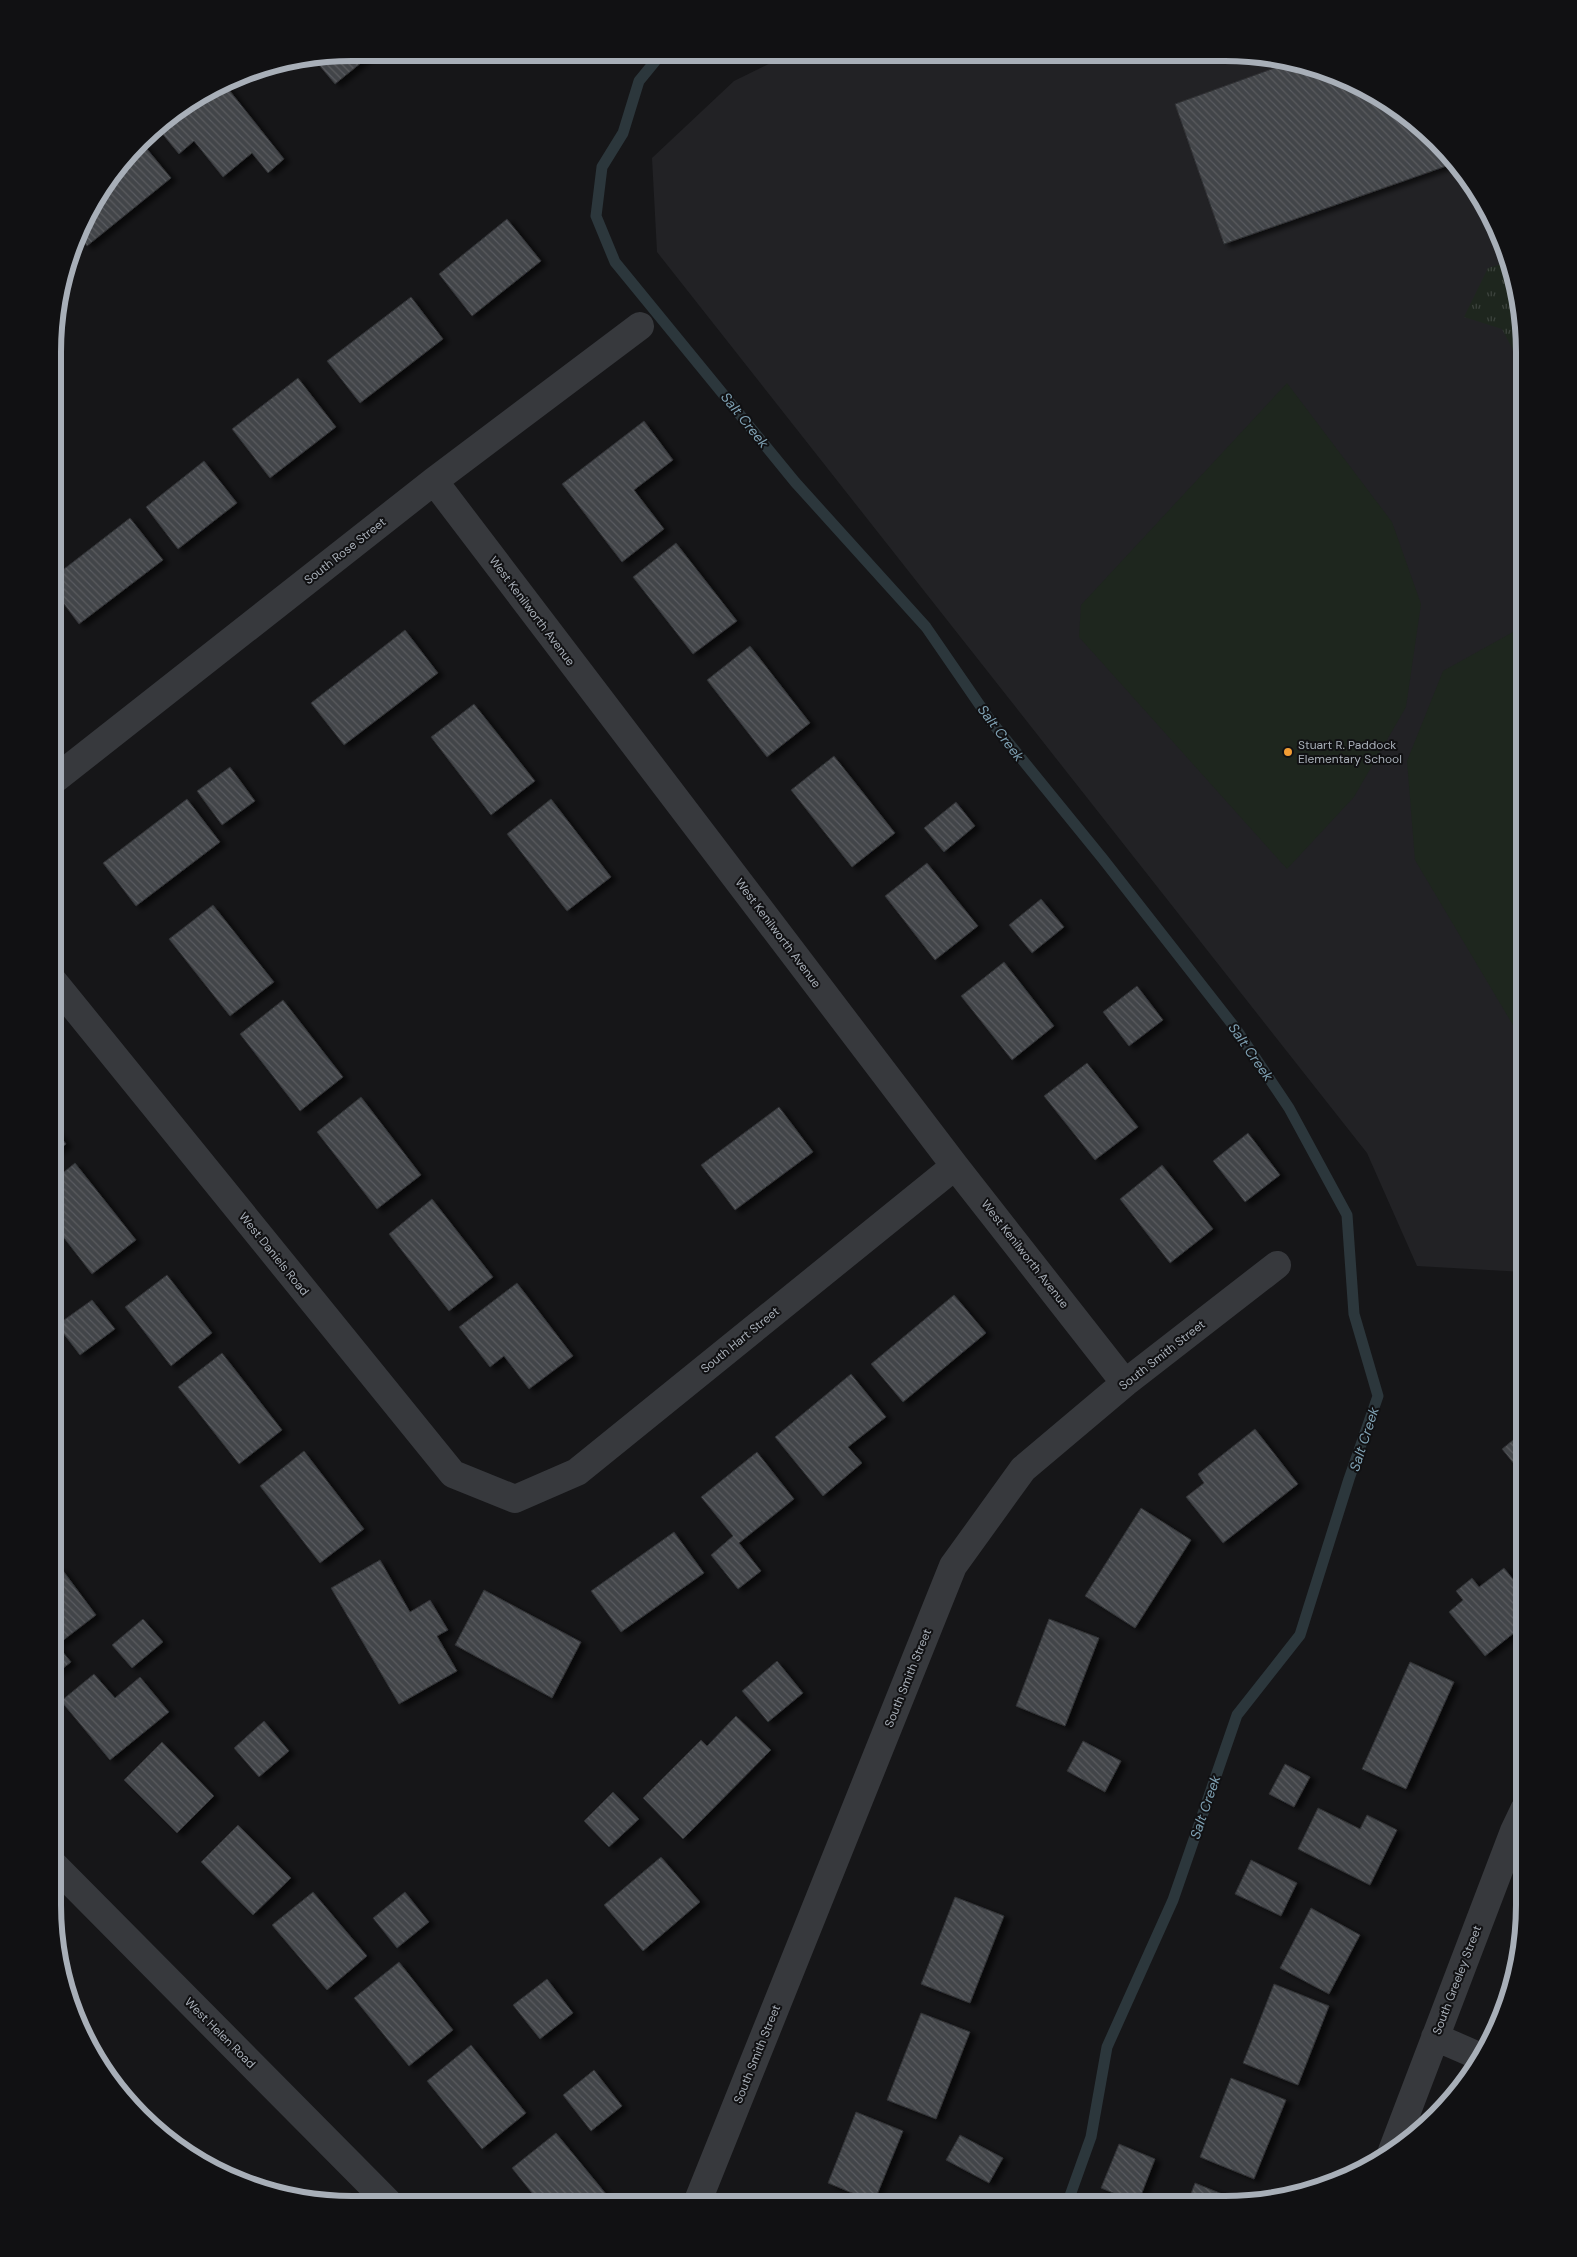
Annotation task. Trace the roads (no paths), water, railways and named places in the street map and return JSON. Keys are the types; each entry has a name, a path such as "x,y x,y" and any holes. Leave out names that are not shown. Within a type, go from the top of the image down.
{"street":[{"name":"South Rose Street","path":"61,774 434,481 640,326"},
{"name":"West Kenilworth Avenue","path":"434,481 955,1166 1125,1383"},
{"name":"West Daniels Road","path":"61,991 453,1474 515,1499"},
{"name":"South Hart Street","path":"515,1499 577,1472 955,1166"},
{"name":"South Smith Street","path":"700,2196 953,1566 1023,1469 1125,1383 1277,1265"},
{"name":"South Greeley Street","path":"1396,2140 1516,1826"},
{"name":"West Helen Road","path":"61,1872 382,2196"},
{"path":"1435,2037 1474,2054"}],"waterway":[{"name":"Salt Creek","path":"655,61 639,81 623,133 602,167 596,216 615,262 795,482 926,627 990,720 1103,859 1236,1029 1289,1108 1347,1215 1354,1314 1378,1396 1349,1479 1300,1635 1237,1715 1173,1900 1107,2047 1091,2137 1070,2196"}],"place":[{"name":"Stuart R. Paddock Elementary School","path":"1288,752"}]}
